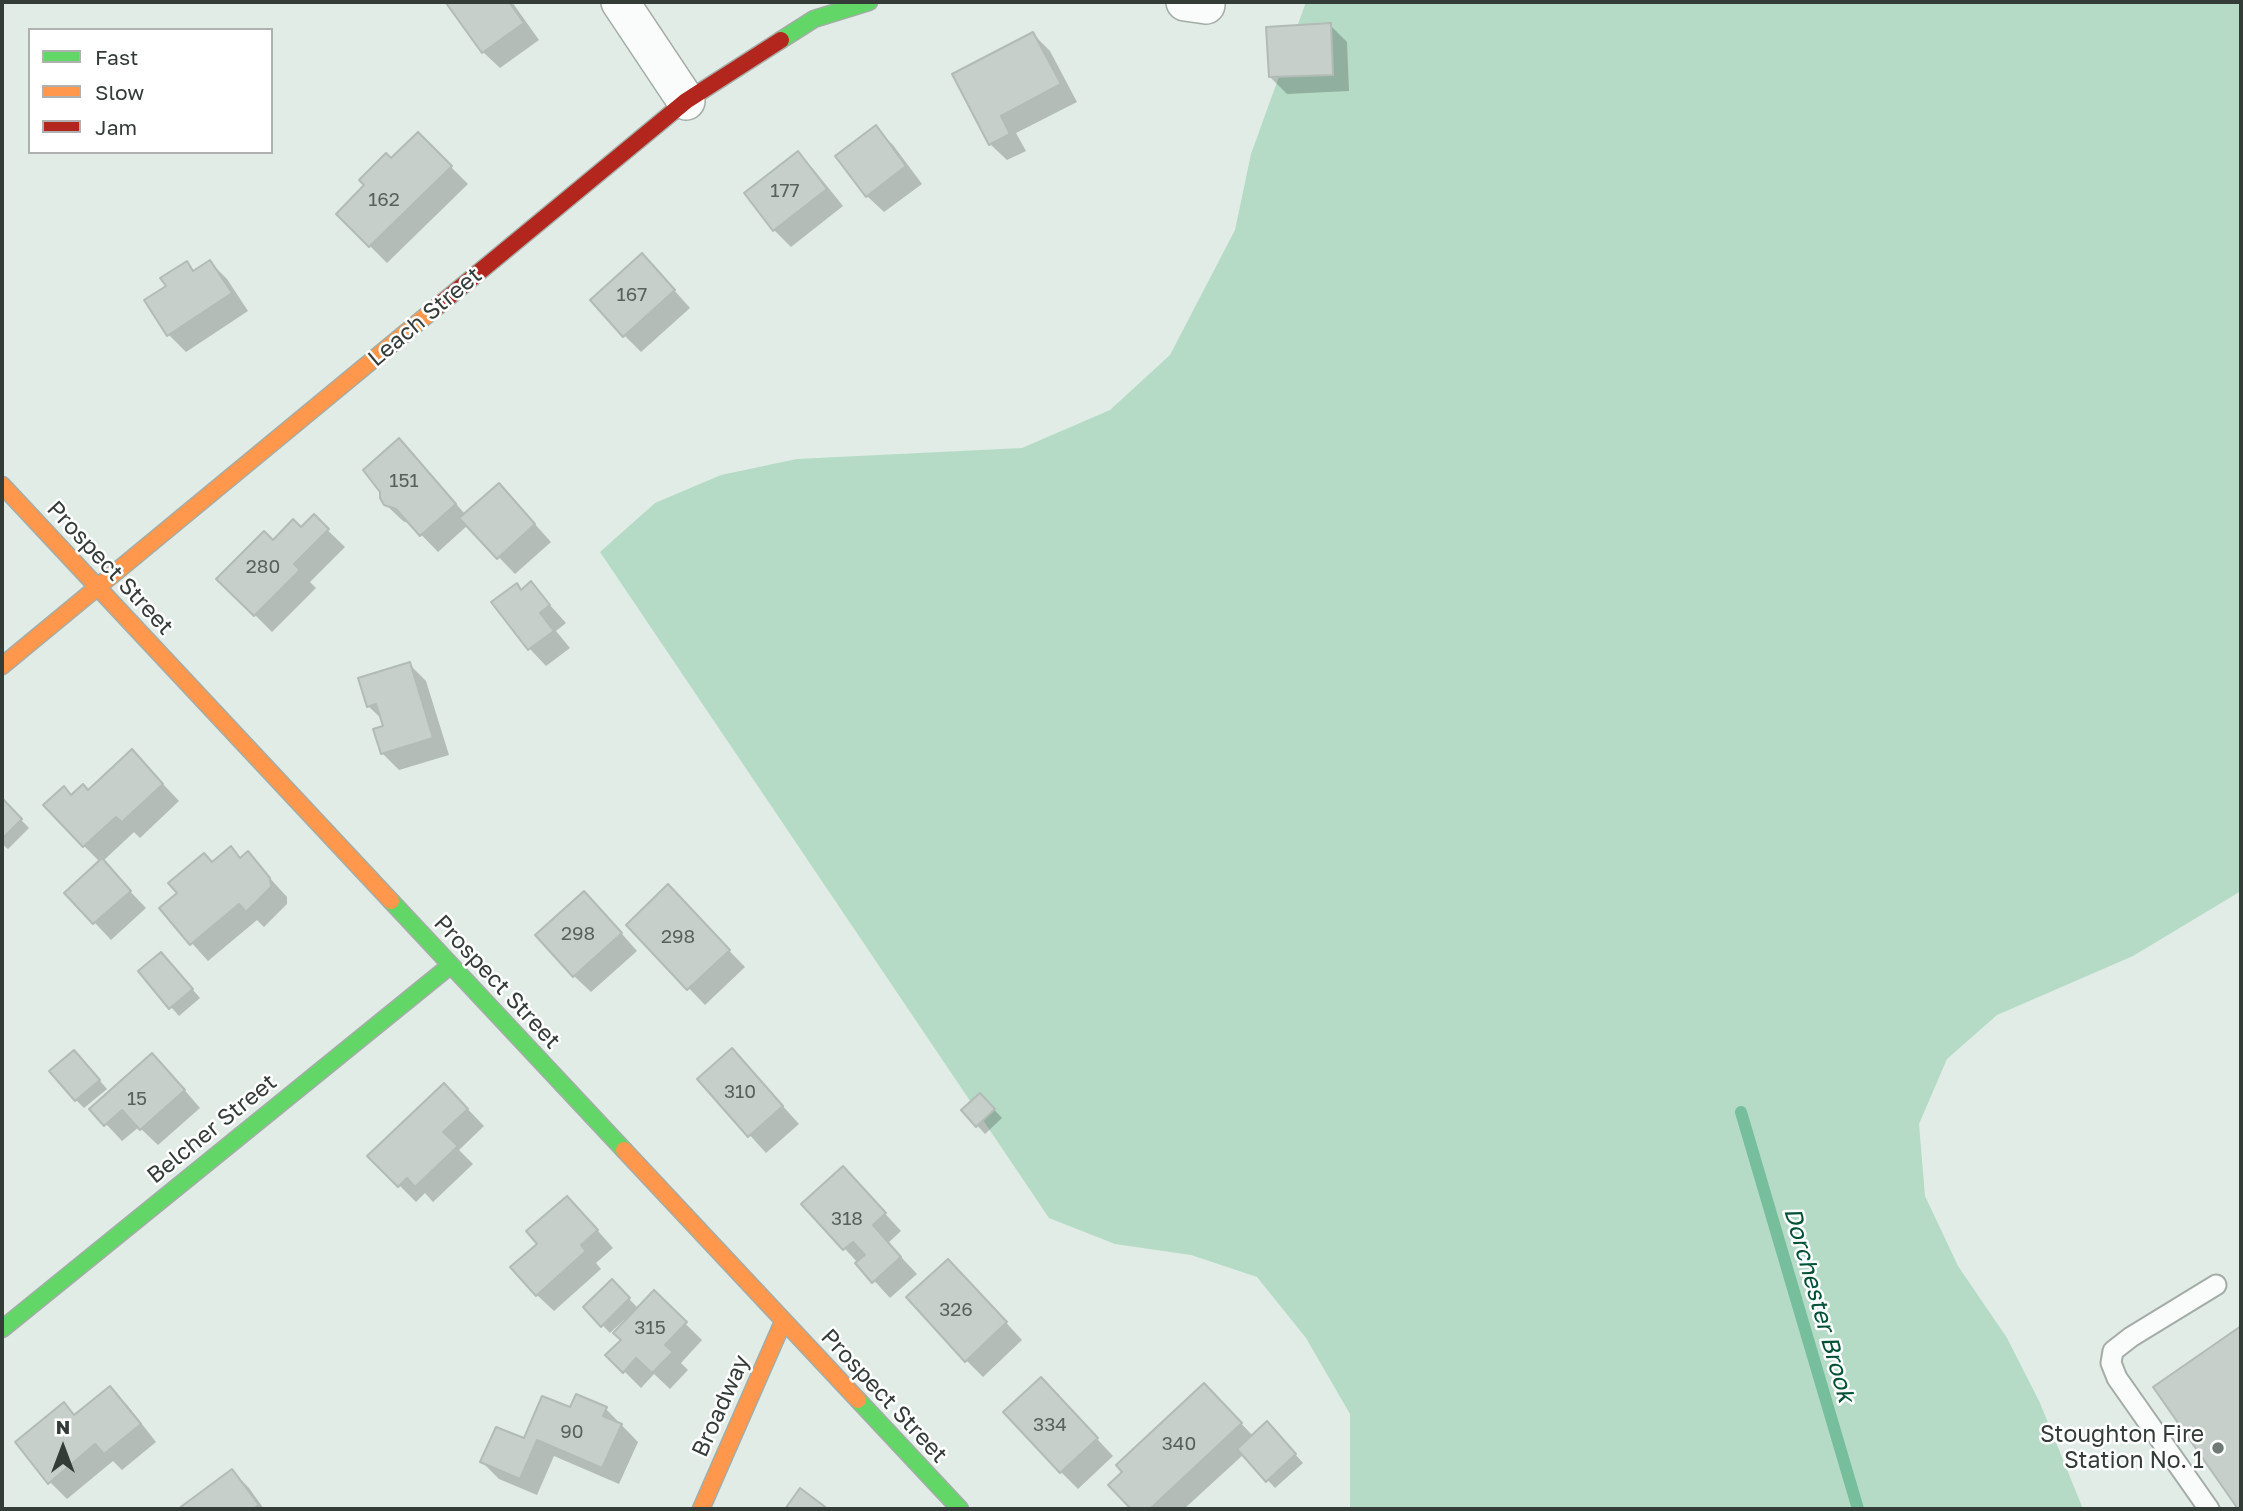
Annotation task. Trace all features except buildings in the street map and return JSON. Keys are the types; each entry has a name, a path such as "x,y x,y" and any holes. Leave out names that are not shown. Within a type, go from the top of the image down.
{"street":[{"path":"620,2 686,102"},
{"name":"Leach Street","path":"2,666 686,102 814,19 869,2"},
{"name":"Prospect Street","path":"2,485 960,1509"},
{"name":"Belcher Street","path":"2,1329 451,965"},
{"name":"Broadway","path":"701,1509 783,1322"}],"lane":[{"path":"2208,1509 2117,1378 2111,1363 2113,1351 2122,1344 2216,1285"}],"green space":[{"path":"1306,2 2241,2 2241,891 2133,956 1997,1015 1947,1059 1919,1124 1925,1196 1958,1266 2007,1338 2040,1403 2083,1509 1350,1509 1350,1414 1306,1338 1257,1277 1191,1255 1115,1244 1049,1218 600,552 655,503 721,475 797,459 1022,448 1110,410 1170,355 1235,230 1251,154"}],"waterway":[{"name":"Dorchester Brook","path":"1741,1112 1858,1509"}],"traffic: fast":[{"path":"781,40 814,19 869,2"},
{"path":"391,901 624,1150"},
{"path":"2,1329 451,965"},
{"path":"858,1400 960,1509"}],"traffic: slow":[{"path":"2,666 438,306"},
{"path":"2,485 391,901"},
{"path":"624,1150 858,1400"},
{"path":"701,1509 783,1322"}],"traffic: jam":[{"path":"438,306 686,101 781,40"}],"place":[{"name":"Stoughton Fire Station No. 1","path":"2218,1448"}]}
